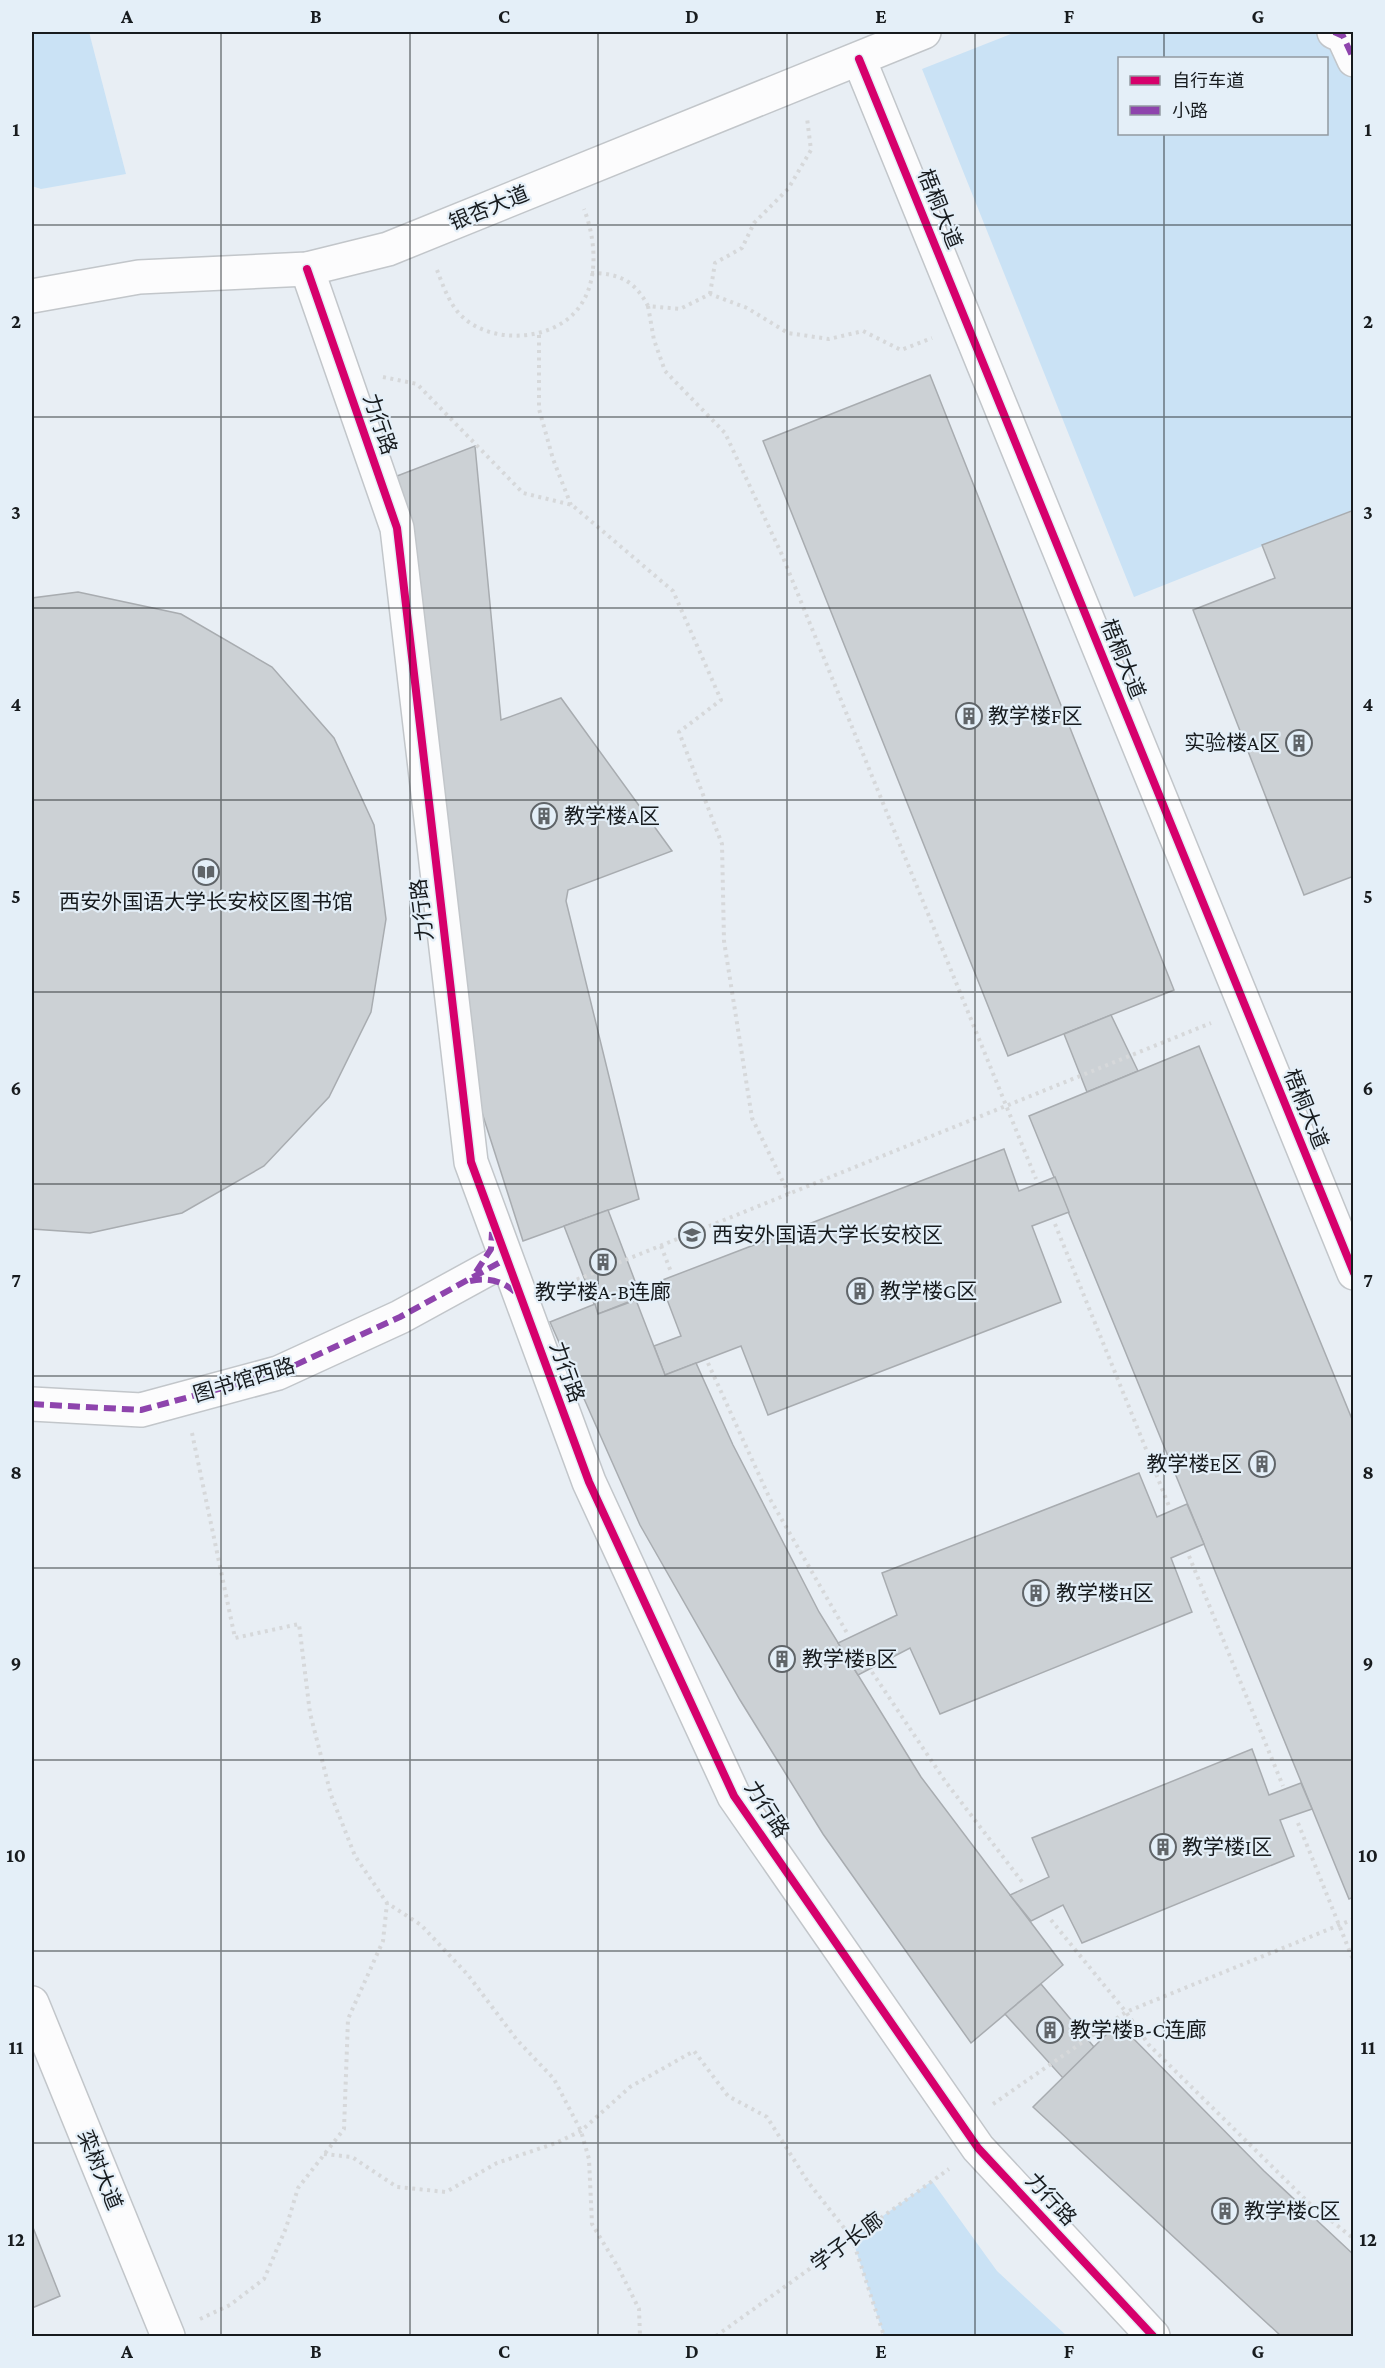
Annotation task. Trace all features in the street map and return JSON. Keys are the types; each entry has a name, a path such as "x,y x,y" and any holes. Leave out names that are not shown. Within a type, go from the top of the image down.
{"street":[{"name":"银杏大道","path":"32,296 139,277 307,269 388,249 924,32"},
{"path":"1334,32 1343,36 1353,60"},
{"name":"梧桐大道","path":"859,59 1353,1273"},
{"name":"力行路","path":"307,269 397,528 471,1162 589,1482 734,1796 971,2136 1154,2337"},
{"path":"464,1282 480,1269 491,1249 490,1214"},
{"name":"图书馆西路","path":"32,1404 141,1410 278,1373 400,1317 506,1259"},
{"path":"464,1282 483,1280 502,1283 510,1288 522,1302"},
{"name":"栾树大道","path":"32,2003 167,2335"}],"path":[{"path":"710,294 715,263 742,248 754,223 788,189 811,150 802,82"},
{"path":"442,284 457,312 482,330 508,336 539,335 564,320 582,304 594,254 590,226 570,175"},
{"path":"591,273 611,273 639,289 648,306 654,340 665,371 725,433 782,555 1036,1179"},
{"path":"648,306 680,309 710,294 747,308 788,333 829,339 862,331 901,350 968,325"},
{"path":"539,335 539,409 553,459 572,505"},
{"path":"341,368 417,384 523,493 572,505 673,591 721,700 679,732 722,844 724,941 752,1118 789,1194"},
{"path":"522,1302 1246,1009"},
{"path":"1055,1224 1169,1506"},
{"path":"661,1246 671,1272"},
{"path":"708,1363 770,1499 847,1633"},
{"path":"185,1398 235,1638 299,1624 310,1713 332,1795 355,1856 387,1904 421,1925 468,1975 517,2040 554,2079 581,2131 589,2159 592,2224 618,2267 639,2309 640,2337"},
{"path":"1190,1556 1283,1786"},
{"path":"872,1672 945,1782 1023,1882"},
{"path":"1298,1823 1353,1962"},
{"path":"167,2335 230,2305 264,2279 286,2228 298,2188 344,2129 348,2019 383,1941 387,1904"},
{"path":"1051,1920 1149,2044 1308,2202 1353,2239"},
{"path":"324,2154 352,2157 398,2187 446,2192 496,2163 556,2144 581,2131 630,2087 694,2051 728,2096 767,2117 808,2182 852,2238 884,2337"},
{"path":"107,2337 112,2334 119,2337"}],"shaded area":[{"path":"32,32 89,32 126,174 41,189 32,186"},
{"path":"1016,32 1353,32 1353,510 1134,597 922,69"},
{"path":"932,2181 997,2271 1067,2336 884,2336 852,2238"}],"building":[{"name":"教学楼F区","path":"930,375 1174,990 1008,1056 763,441"},
{"name":"教学楼A区","path":"475,446 501,720 561,698 672,851 568,890 566,901 639,1199 523,1241 454,1025 439,781 397,476"},
{"name":"实验楼A区","path":"1354,510 1354,876 1304,895 1193,610 1275,578 1262,545"},
{"name":"西安外国语大学长安校区图书馆","path":"78,592 181,614 272,667 334,738 374,825 386,919 371,1012 329,1097 264,1166 182,1213 90,1233 32,1229 32,598"},
{"path":"1111,1015 1138,1071 1087,1092 1064,1034"},
{"name":"教学楼E区","path":"1199,1046 1354,1424 1354,1897 1349,1899 1029,1116"},
{"name":"教学楼G区","path":"1004,1149 1019,1191 1055,1177 1069,1212 1032,1226 1061,1302 768,1415 741,1346 665,1375 654,1346 681,1336 660,1281"},
{"name":"教学楼A-B连廊","path":"608,1210 641,1297 598,1314 564,1226"},
{"name":"教学楼B区","path":"636,1300 665,1375 696,1363 733,1445 819,1612 921,1777 1063,1965 971,2043 823,1834 740,1700 640,1525 550,1322 595,1304 598,1314"},
{"name":"教学楼H区","path":"1139,1473 1157,1517 1187,1504 1204,1544 1171,1558 1192,1612 940,1714 910,1648 858,1675 838,1643 897,1615 882,1573"},
{"name":"教学楼I区","path":"1252,1749 1269,1795 1301,1783 1312,1809 1280,1820 1294,1856 1082,1943 1063,1905 1031,1921 1010,1895 1049,1877 1032,1838"},
{"name":"教学楼B-C连廊","path":"1041,1984 1094,2047 1063,2078 1005,2014"},
{"name":"教学楼C区","path":"1118,2023 1264,2171 1354,2255 1354,2336 1281,2336 1033,2107"},
{"path":"32,2225 60,2296 32,2308"}],"marked path":[{"path":"1334,32 1343,36 1354,60"},
{"path":"476,1272 491,1249 492,1232"},
{"path":"32,1404 141,1410 278,1373 400,1317 506,1259"},
{"path":"470,1281 495,1281 507,1286 517,1294"}],"cycle path":[{"path":"859,59 1354,1273"},
{"path":"307,269 397,528 471,1162 589,1482 734,1796 978,2148 1153,2336"}],"place":[{"name":"教学楼F区","path":"969,716"},
{"name":"实验楼A区","path":"1299,743"},
{"name":"教学楼A区","path":"544,816"},
{"name":"西安外国语大学长安校区图书馆","path":"206,872"},
{"name":"西安外国语大学长安校区","path":"692,1235"},
{"name":"教学楼A-B连廊","path":"603,1262"},
{"name":"教学楼G区","path":"860,1291"},
{"name":"教学楼E区","path":"1262,1464"},
{"name":"教学楼H区","path":"1036,1593"},
{"name":"教学楼B区","path":"782,1659"},
{"name":"教学楼I区","path":"1163,1847"},
{"name":"教学楼B-C连廊","path":"1050,2030"},
{"name":"教学楼C区","path":"1225,2211"}]}
